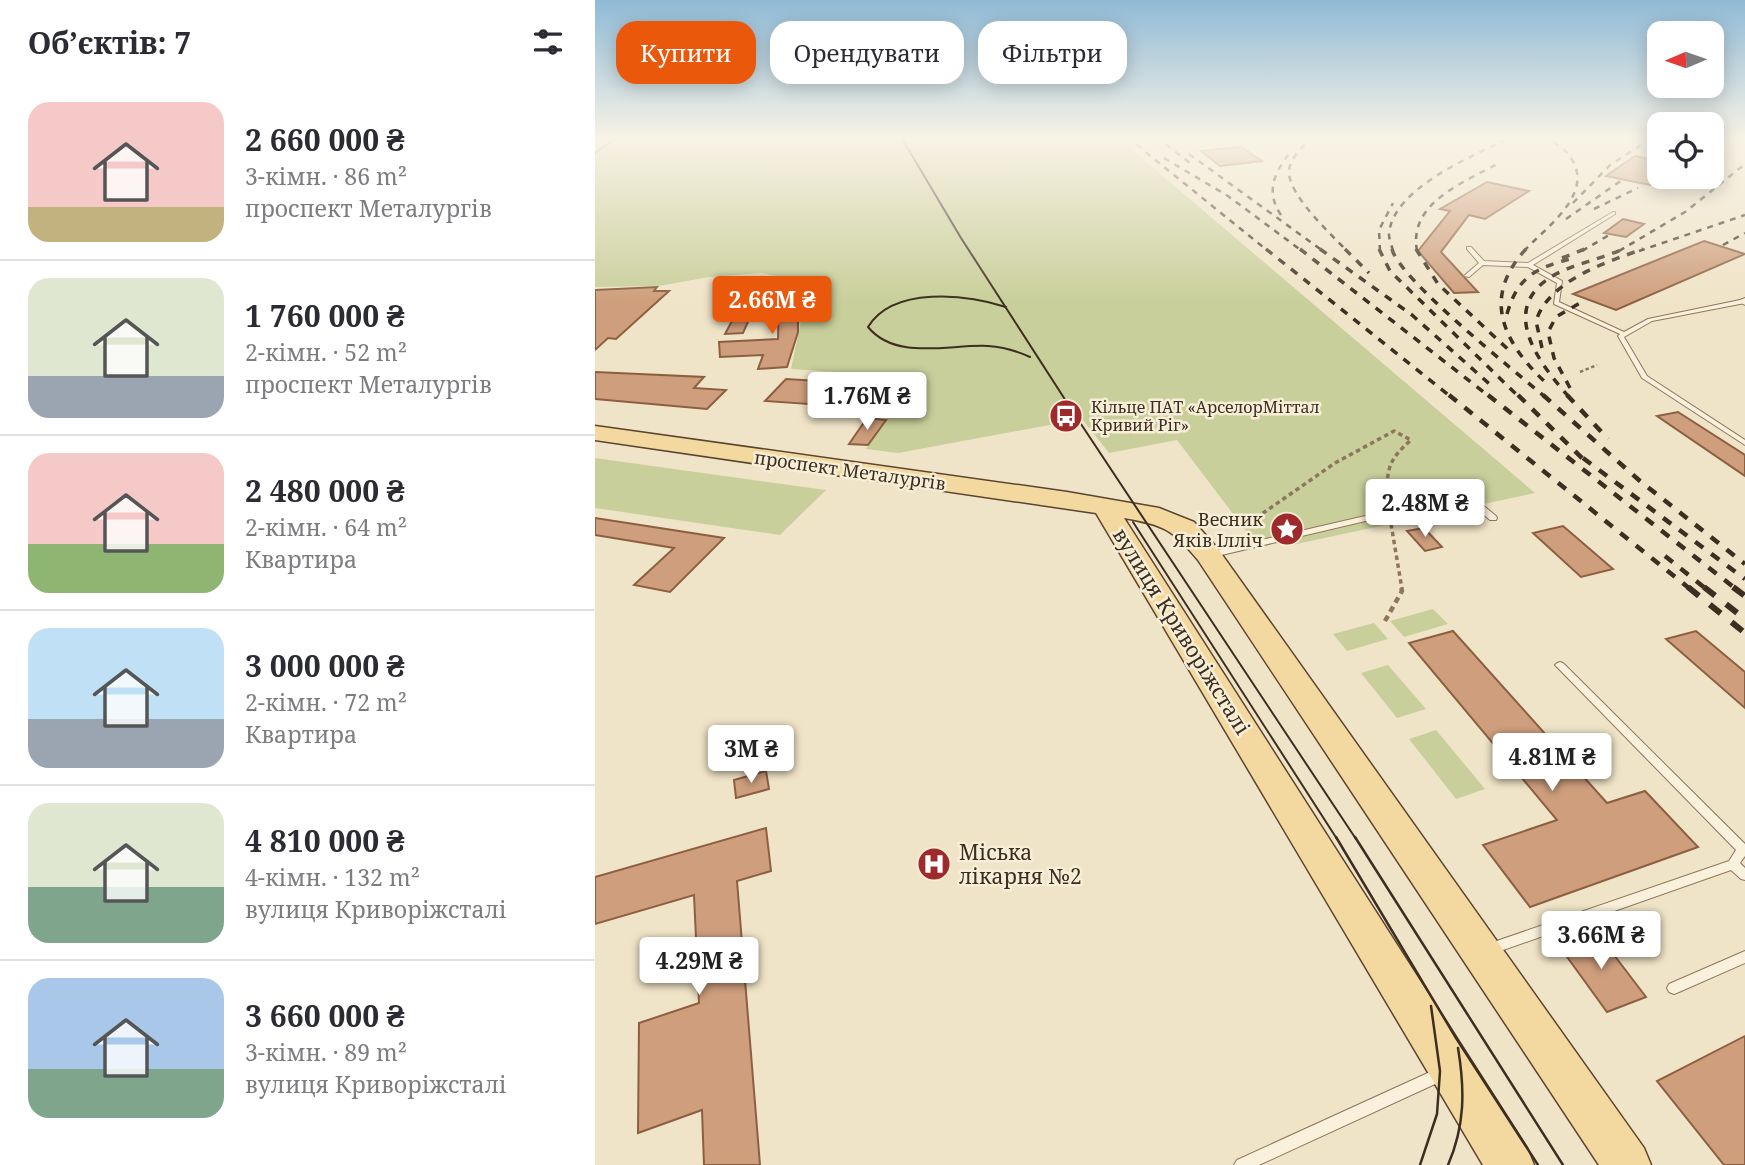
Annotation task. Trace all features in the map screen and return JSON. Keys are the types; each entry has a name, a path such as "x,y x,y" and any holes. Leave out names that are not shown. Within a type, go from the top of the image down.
{"main road":[{"name":"проспект Металургів","path":"595,433 1105,507"},
{"name":"вулиця Криворіжсталі","path":"1105,507 1159,516 1191,533 1627,1165"},
{"name":"вулиця Криворіжсталі","path":"1105,507 1510,1165"}],"lane":[{"path":"1529,265 1613,213"},
{"path":"1469,248 1482,263"},
{"path":"1467,276 1482,263 1529,265 1560,282 1556,303 1624,334"},
{"path":"1745,301 1650,320 1621,336 1644,377 1745,443"},
{"path":"1208,555 1465,495 1493,518"},
{"path":"1480,951 1733,864 1743,849 1560,665"},
{"path":"1733,864 1745,875"},
{"path":"1674,988 1745,957"},
{"path":"1242,1165 1453,1070"}],"path":[{"path":"1580,372 1597,365"},
{"path":"1243,527 1358,449 1394,431 1411,440 1391,456 1386,477 1402,591 1385,621"}],"green space":[{"path":"595,191 1181,191 1535,493 1287,546 1252,539 1177,440 1109,453 1082,419 898,453 866,449 915,377 791,369 807,292 791,279 762,273 709,277 659,286 595,287"},
{"path":"595,458 826,490 780,535 595,508"},
{"path":"1433,609 1448,624 1404,637 1390,621"},
{"path":"1374,623 1388,639 1347,651 1333,634"},
{"path":"1388,665 1426,709 1397,718 1361,673"},
{"path":"1436,730 1485,789 1456,799 1409,739"}],"building":[{"path":"1471,191 1528,191 1485,219 1469,215 1441,252 1478,292 1454,293 1418,251 1450,211 1440,209"},
{"path":"1623,219 1644,224 1626,237 1604,233"},
{"path":"1704,241 1745,254 1616,310 1573,294"},
{"path":"753,282 763,288 743,333 725,334"},
{"path":"657,287 654,291 669,291 616,339 608,338 595,350 595,290"},
{"path":"798,288 798,332 787,367 758,369 763,355 720,357 719,342 778,339 779,289"},
{"path":"595,372 704,377 694,388 726,390 707,409 595,399"},
{"path":"786,379 898,386 881,409 765,401"},
{"path":"1678,412 1745,455 1745,476 1657,416"},
{"path":"867,418 886,420 868,445 849,444"},
{"path":"595,518 724,538 670,592 634,585 674,548 595,535"},
{"path":"1563,526 1613,569 1581,577 1533,533"},
{"path":"1424,528 1442,547 1425,551 1407,531"},
{"path":"1453,631 1607,803 1645,791 1698,847 1530,907 1483,845 1557,820 1409,643"},
{"path":"1696,631 1745,672 1745,708 1666,639"},
{"path":"766,771 769,789 736,798 734,780"},
{"path":"766,828 771,871 737,881 760,1165 704,1165 702,1110 638,1133 639,1023 699,1003 694,895 595,924 595,877"},
{"path":"1595,930 1646,997 1607,1012 1557,943"},
{"path":"1745,1036 1745,1165 1724,1165 1657,1081"}],"tram line":[{"path":"933,191 1005,307"},
{"path":"1005,307 951,297 912,299 879,314 868,327 893,344 908,347 924,349 988,346 1030,357"},
{"path":"1005,307 1356,839"},
{"path":"1133,522 1337,839"},
{"path":"1336,837 1456,1038 1538,1165"},
{"path":"1355,837 1563,1165"},
{"path":"1420,1165 1437,1114 1440,1071 1431,1006"},
{"path":"1448,1165 1458,1136 1462,1108 1458,1048"}],"railway":[{"path":"1194,191 1268,251"},
{"path":"1220,191 1302,251"},
{"path":"1241,191 1323,251"},
{"path":"1273,191 1276,207 1281,215"},
{"path":"1296,191 1312,214 1347,251"},
{"path":"1393,251 1389,235 1393,218 1404,202 1416,191"},
{"path":"1417,251 1416,234 1421,220 1429,207 1448,191"},
{"path":"1526,249 1555,221 1574,191"},
{"path":"1573,203 1584,191"},
{"path":"1566,219 1606,191"},
{"path":"1594,209 1631,191"},
{"path":"1621,250 1685,212 1711,191"},
{"path":"1380,251 1379,230 1393,203"},
{"path":"1639,251 1745,215"},
{"path":"1723,245 1745,233"},
{"path":"1582,251 1609,235"},
{"path":"1266,249 1451,397"},
{"path":"1300,249 1490,397"},
{"path":"1320,249 1412,315 1494,388"},
{"path":"1526,249 1512,267 1504,285 1501,302 1503,319 1518,352 1546,383"},
{"path":"1562,258 1585,249"},
{"path":"1542,348 1536,321 1553,294 1581,274 1643,249"},
{"path":"1569,397 1545,368 1528,335 1528,302 1538,287 1556,274 1621,250"},
{"path":"1347,251 1369,273"},
{"path":"1380,251 1390,271 1519,397"},
{"path":"1393,251 1399,263 1436,302 1545,397"},
{"path":"1417,251 1438,284 1513,354"},
{"path":"1507,314 1517,290 1531,275 1549,265 1573,258"},
{"path":"1570,388 1554,358 1548,332 1556,317 1585,300"},
{"path":"1449,395 1690,589"},
{"path":"1488,395 1736,589"},
{"path":"1518,395 1586,462"},
{"path":"1543,395 1640,481 1745,564"},
{"path":"1567,395 1608,439"},
{"path":"1583,458 1745,579"},
{"path":"1665,556 1706,589"},
{"path":"1688,587 1745,633"},
{"path":"1704,587 1745,619"},
{"path":"1733,587 1745,596"}],"place":[{"name":"Кільце ПАТ «АрселорМіттал Кривий Ріг»","path":"1066,416"},
{"name":"Весник Яків Ілліч","path":"1287,529"},
{"name":"Міська лікарня №2","path":"934,864"}]}
